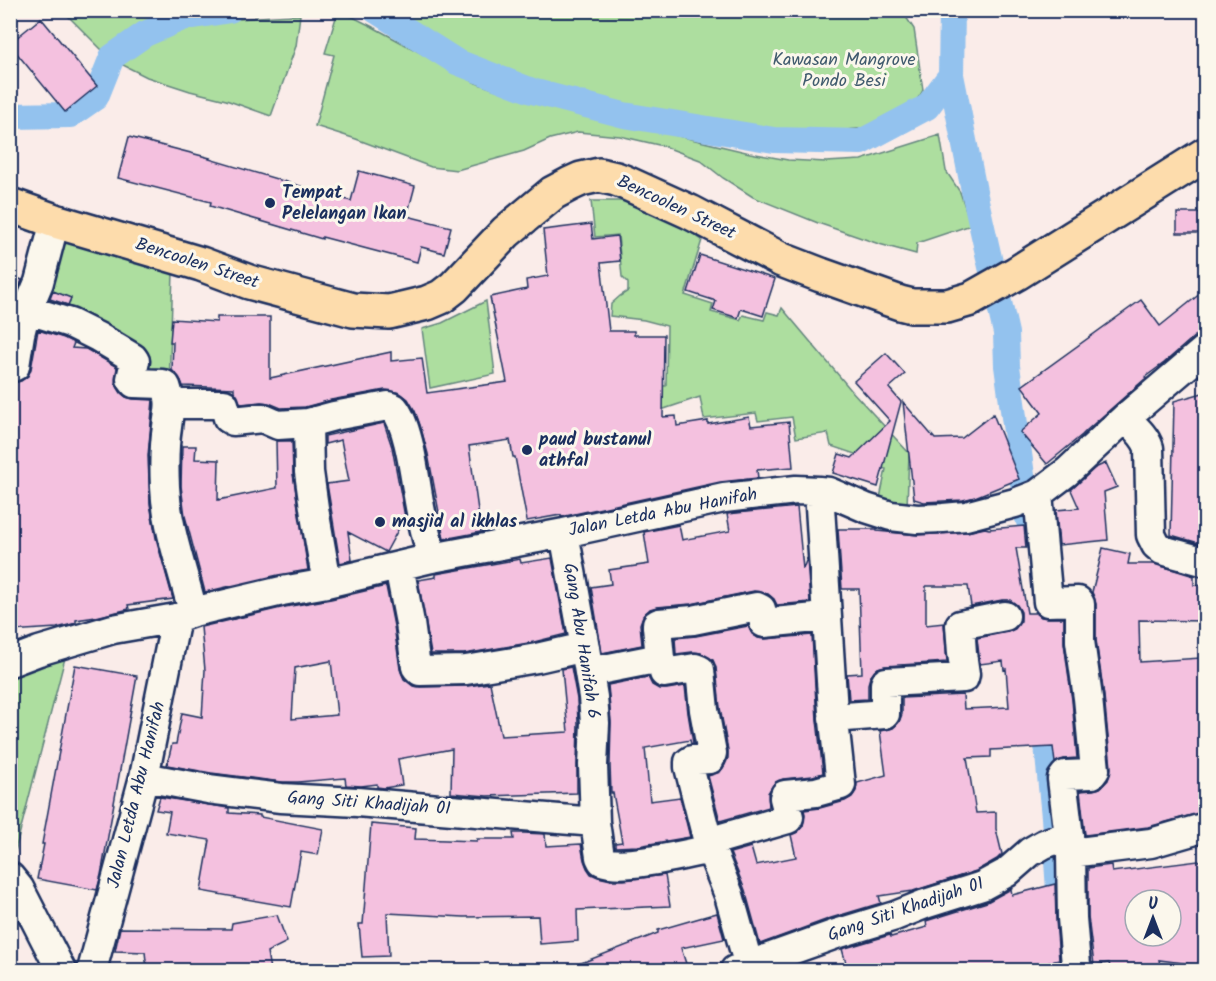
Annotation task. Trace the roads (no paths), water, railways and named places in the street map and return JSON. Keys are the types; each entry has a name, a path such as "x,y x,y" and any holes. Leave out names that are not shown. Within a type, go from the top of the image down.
{"main road":[{"name":"Bencoolen Street","path":"10,205 55,221 201,264 249,282 352,310 389,312 427,303 441,297 454,287 506,232 553,193 581,179 599,176 624,182 690,212 782,260 885,299 924,306 947,306 971,299 1017,273 1206,154"}],"street":[{"path":"10,369 15,366 21,314 39,282 55,221"},
{"path":"21,314 70,323 98,337 132,357 135,361 132,381 165,385 167,388 170,404 166,428 165,487 171,532 186,582 184,615"},
{"name":"Jalan Letda Abu Hanifah","path":"10,662 113,629 432,558 564,533 724,498 796,490 819,491 829,492 891,516 906,519 943,519 966,516 1028,498 1067,472 1125,418 1206,349"},
{"path":"170,404 224,404 228,418 232,421 262,418 278,425 308,423 388,406 394,408 398,413 408,443 432,558"},
{"path":"1125,418 1147,441 1149,448 1153,541 1162,550 1206,562"},
{"path":"308,423 309,472 327,583"},
{"path":"819,491 833,718 885,714 886,682 964,678 960,625 1005,616"},
{"path":"1028,498 1048,602 1078,601 1080,604 1080,641 1095,771 1092,774 1062,777 1063,842 1078,970"},
{"name":"Gang Abu Hanifah 6","path":"564,533 587,660 595,723 593,765 596,822 602,861 631,863 654,860 709,846 788,819 785,795 816,792 841,785 833,718"},
{"path":"399,566 416,667 420,671 466,670 537,658 587,660 660,658"},
{"path":"745,969 729,895 709,846 688,767 692,760 709,759 712,753 700,673 695,668 664,673 660,658 657,624 693,620 757,607 761,609 764,622 826,617"},
{"name":"Jalan Letda Abu Hanifah","path":"92,970 144,777 184,615"},
{"name":"Gang Siti Khadijah 01","path":"144,777 208,789 281,798 596,822"},
{"path":"1063,842 1151,843 1206,827"},
{"name":"Gang Siti Khadijah 01","path":"745,969 836,934 982,886 1006,873 1030,852 1063,842"},
{"path":"10,877 19,888 61,970"}],"waterway":[{"path":"10,116 70,115 96,97 112,57 145,34 182,18 230,10"},
{"path":"375,10 457,62 532,91 624,115 774,140 861,142 927,107 951,75"},
{"path":"952,10 951,75 1006,333 1007,366 1028,519"},
{"path":"1044,714 1060,905"}],"place":[{"name":"Tempat Pelelangan Ikan","path":"270,203"},
{"name":"paud bustanul athfal","path":"527,450"},
{"name":"masjid al ikhlas","path":"380,522"}],"park label":[{"name":"Kawasan Mangrove Pondo Besi","path":"844,70"}]}
